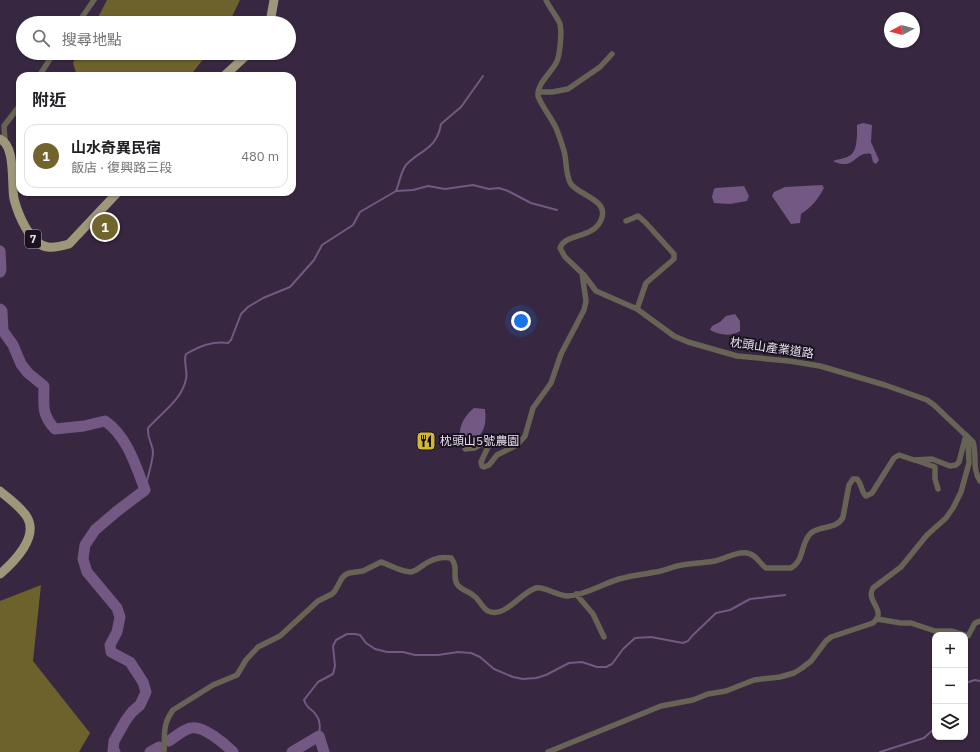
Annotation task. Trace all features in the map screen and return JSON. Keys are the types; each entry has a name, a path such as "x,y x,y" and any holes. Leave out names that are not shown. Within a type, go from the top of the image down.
{"main road":[{"path":"271,16 274,0"},
{"path":"228,72 241,60"},
{"name":"7","path":"2,140 9,148 14,199 22,220 31,237 39,244 47,247 58,247 69,244 114,196"},
{"path":"0,491 18,506 28,517 31,534 28,542 7,568 0,574"}],"street":[{"path":"83,16 94,0"},
{"path":"546,0 560,24 561,35 557,62 540,85 538,92 552,92 568,89 600,67 612,54"},
{"path":"42,72 49,60"},
{"name":"枕頭山產業道路","path":"538,92 540,101 556,128 564,153 570,182 573,186 596,201 600,205 602,211 603,216 601,222 595,229 591,232 565,241 561,244 560,248 565,257 596,291 637,309 674,336 688,342 737,356 789,361 820,366 857,376 927,400 940,409 972,442 974,447 976,470 980,480"},
{"path":"2,140 4,126 16,110"},
{"path":"626,221 638,216 674,254 674,260 646,283 637,309"},
{"path":"465,449 474,448 483,443 487,445 488,447 481,462 482,466 484,467 489,465 497,455 522,441 535,403 551,383 561,354 584,310 586,301 582,274"},
{"path":"914,460 932,459 950,466 956,465 959,462 967,436"},
{"path":"877,619 878,609 872,600 871,591 878,584 893,575 927,535 946,518 961,492 969,463 967,436"},
{"path":"164,752 164,732 173,710 213,685 237,675 246,660 258,646 280,636 318,601 336,591 342,578 349,573 363,571 381,562 403,571 411,572 430,561 442,558 451,558 456,567 457,584 460,588 477,598 486,610 496,612 508,607 529,591 538,588 567,596 597,588 620,578 712,561 741,553 754,555 766,568 791,568 799,560 805,542 813,532 842,521 849,486 853,479 857,479 859,481 864,495 869,495 872,493 894,458 900,455 935,467 935,479 938,489"},
{"path":"576,594 592,614 604,637"},
{"path":"548,752 661,706 694,700 708,694 726,691 754,680 780,677 794,673 811,661 826,641 831,637 862,627 877,619 900,623 911,623 935,631 952,631 968,636 975,623 980,621"}],"shaded area":[{"path":"107,0 240,0 232,16 99,16"},
{"path":"74,60 203,60 193,72 76,72 73,63"},
{"path":"863,123 872,125 871,142 879,160 876,164 873,162 871,154 861,155 850,163 846,164 840,164 833,161 845,158 852,154 856,142 857,125"},
{"path":"822,185 824,188 812,206 801,214 800,223 791,224 772,196 774,192 785,187"},
{"path":"744,186 749,196 747,201 730,204 714,203 712,197 714,189"},
{"path":"735,314 740,321 740,331 725,335 710,330 712,326 720,322 726,316"},
{"path":"474,408 485,409 485,426 481,434 470,446 460,442 460,432 464,419"},
{"path":"41,585 33,661 90,733 79,752 0,752 0,601"}],"waterway":[{"path":"396,191 401,174 406,165 432,144 436,139 441,124 461,107 483,76"},
{"path":"145,490 153,453 148,435 148,428 176,400 184,387 186,379 186,354 206,345 228,343 231,340 241,314 248,307 263,298 290,287 314,260 322,245 353,225 360,212 396,191 413,190 428,186 445,189 473,185 489,189 499,188 531,203 557,210"},
{"path":"0,251 0,272"},
{"path":"0,309 2,311 3,331 13,345 21,364 28,373 44,386 45,414 55,429 84,426 105,421 113,427 125,443 145,490 95,530 85,545 83,559 87,572 117,608 120,617 117,632 110,645 111,652 130,662 143,682 146,692 140,705 126,720 114,741 113,751 115,752"},
{"path":"319,736 320,724 318,717 306,705 304,700 318,682 333,674 335,666 333,646 336,640 347,634 360,635 366,643 375,649 387,652 403,652 415,655 438,655 458,652 471,653 480,657 494,669 513,677 523,679 536,678 546,675 569,663 582,662 597,667 606,667 612,664 623,649 635,638 651,637 683,643 688,641 716,613 730,610 750,599 785,595"},
{"path":"968,682 975,680 980,681"},
{"path":"169,741 185,730 191,728 202,729 225,744 233,752"},
{"path":"880,752 924,738 932,731"},
{"path":"292,752 319,736 324,752"},
{"path":"150,752 159,747"}],"place":[{"name":"山水奇異民宿","path":"105,227"},
{"name":"枕頭山5號農園","path":"426,441"}]}
